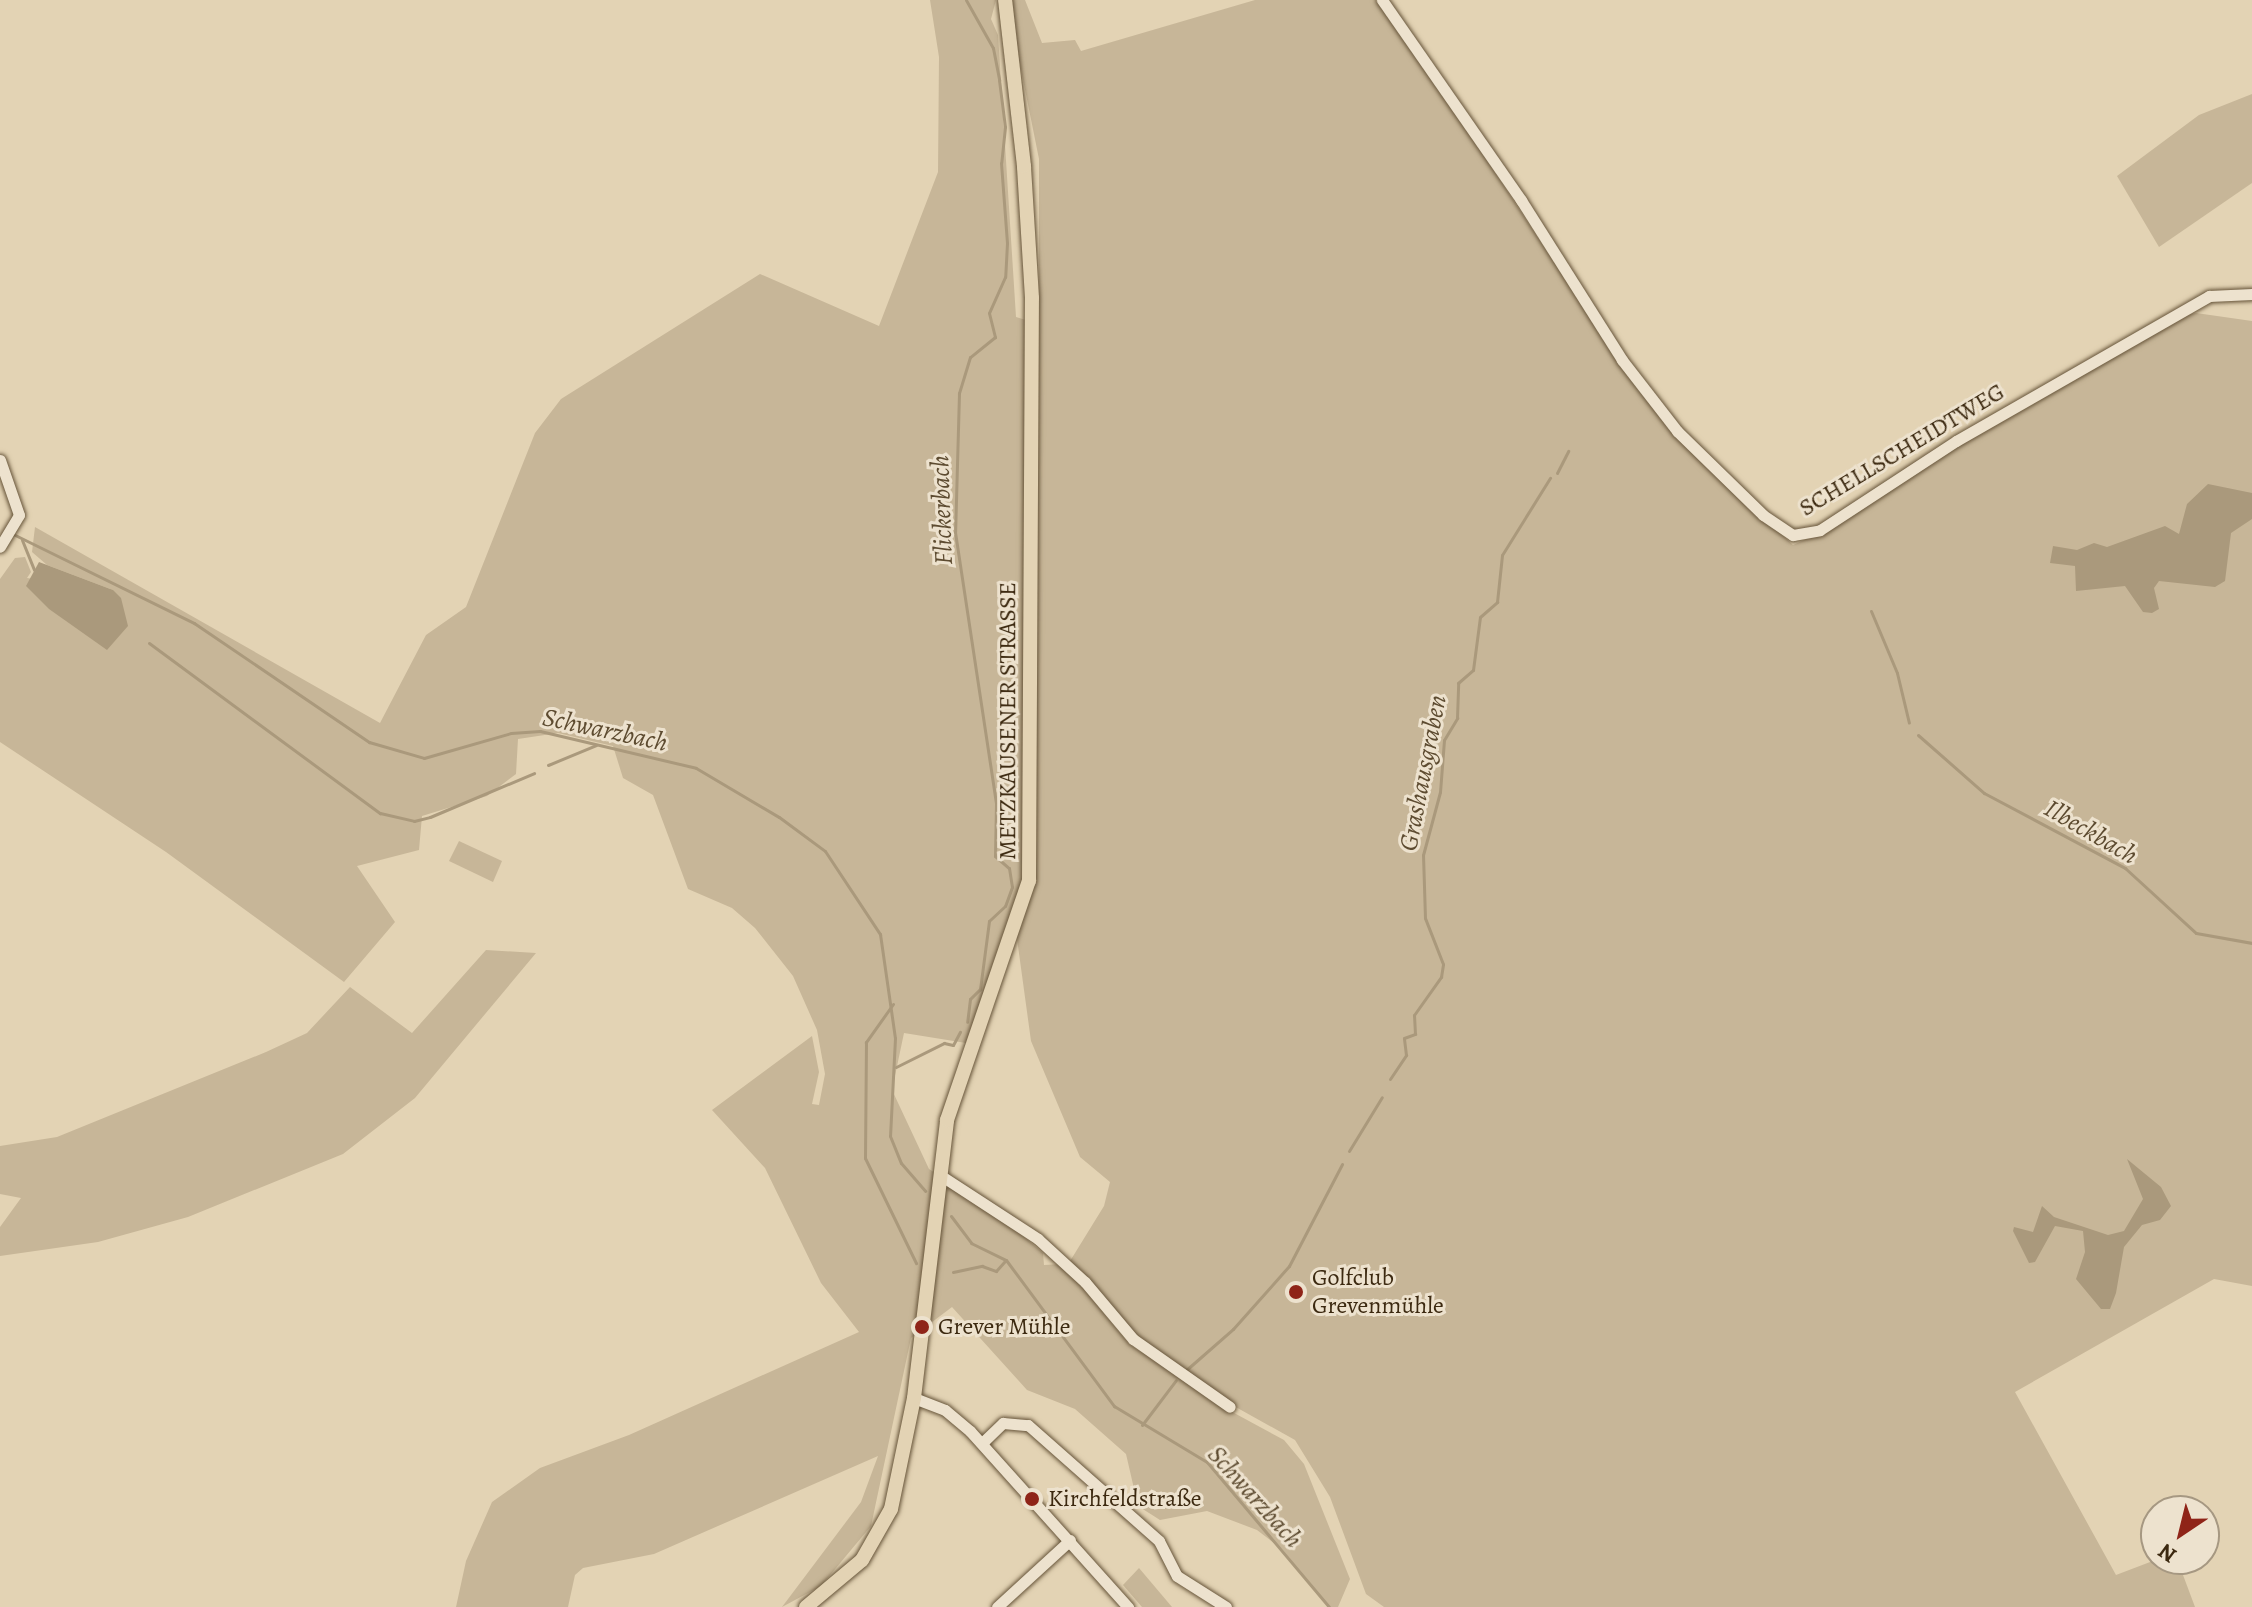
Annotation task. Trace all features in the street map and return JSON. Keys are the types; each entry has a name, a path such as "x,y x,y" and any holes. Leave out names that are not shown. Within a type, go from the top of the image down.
{"main road":[{"name":"METZKAUSENER STRASSE","path":"806,1607 850,1573 883,1529 896,1492 914,1398 940,1175 953,1100 1029,881 1032,298 1024,166 1005,0"}],"street":[{"name":"SCHELLSCHEIDTWEG","path":"1382,0 1521,200 1622,360 1677,431 1763,515 1793,535 1820,530 1956,441 2209,296 2252,294"},
{"path":"0,460 19,515 11,534 0,547"},
{"path":"940,1175 1038,1239 1085,1282 1133,1339 1230,1407"},
{"path":"914,1398 945,1410 982,1443 1128,1607"},
{"path":"982,1443 1003,1423 1028,1425 1159,1541 1177,1576 1226,1607"},
{"path":"997,1607 1070,1540"}],"shaded area":[{"path":"930,0 996,0 991,19 998,35 1016,317 1039,324 1039,159 1007,0 1025,0 1042,43 1075,40 1081,51 1255,0 1376,0 1401,30 1638,390 1676,435 1793,545 1840,524 1960,445 2181,316 2196,313 2252,321 2252,1286 2214,1279 2015,1392 2116,1575 2140,1566 2140,1575 2183,1575 2195,1607 1384,1607 1366,1594 1330,1497 1295,1440 1164,1367 1212,1401 1284,1440 1304,1464 1350,1579 1338,1607 1329,1607 1282,1549 1257,1530 1207,1511 1160,1520 1138,1506 1126,1454 1075,1409 1027,1390 952,1307 911,1338 871,1526 821,1586 782,1607 861,1502 878,1456 654,1554 583,1568 575,1575 568,1607 456,1607 466,1561 492,1502 540,1468 629,1435 859,1332 821,1283 765,1168 712,1110 812,1036 819,1072 812,1104 819,1105 825,1074 817,1030 793,976 755,928 732,908 688,889 653,795 623,778 613,746 558,733 518,739 516,774 487,796 422,816 419,850 357,866 395,922 344,982 166,852 0,742 0,579 15,558 25,557 31,572 27,578 113,590 47,565 32,552 35,527 380,723 426,635 466,607 535,433 561,399 760,274 879,326 938,172 939,57","holes":["1014,917 1031,1041 1080,1157 1110,1182 1104,1206 1067,1266 1142,1353 1129,1344 1063,1264 1044,1265 1043,1253 996,1213 929,1169 892,1090 904,1033 966,1043"]},
{"path":"2252,94 2252,183 2159,247 2117,176 2199,115"},
{"path":"2208,484 2252,493 2252,519 2231,533 2225,581 2215,587 2159,581 2154,588 2159,609 2152,613 2143,612 2125,586 2076,591 2075,566 2050,563 2053,546 2077,550 2094,543 2107,547 2165,526 2179,534 2187,504"},
{"path":"39,562 113,590 121,598 128,626 107,650 49,609 26,586"},
{"path":"459,841 502,861 493,882 449,861"},
{"path":"486,950 536,953 415,1098 343,1154 188,1217 98,1242 0,1256 0,1227 21,1198 0,1194 0,1146 57,1137 266,1052 307,1033 350,987 412,1033"},
{"path":"2127,1159 2161,1187 2171,1206 2160,1220 2142,1225 2124,1247 2116,1293 2110,1309 2101,1309 2076,1279 2085,1252 2083,1231 2055,1226 2035,1262 2029,1263 2013,1231 2014,1227 2033,1232 2042,1206 2054,1217 2108,1235 2124,1231 2143,1199"},
{"path":"1139,1568 1172,1607 1142,1607 1123,1585"}],"waterway":[{"name":"Flickerbach","path":"966,0 993,48 999,80 1005,127 1001,163 1007,243 1005,277 989,313 995,337 970,357 959,393 955,532 996,804 995,856 1009,868 1012,887 1005,906 989,921 980,989 970,999 967,1022"},
{"path":"1557,473 1568,451"},
{"name":"Grashausgraben","path":"1390,1079 1406,1055 1404,1038 1415,1034 1414,1015 1441,977 1443,964 1425,918 1423,855 1440,792 1444,740 1457,718 1458,683 1473,670 1480,617 1497,602 1502,555 1550,478"},
{"name":"Schwarzbach","path":"13,534 194,623 369,742 424,758 511,733 540,731 696,768 779,817 825,851 880,934 895,1038 890,1136 901,1163 925,1191"},
{"path":"22,540 34,570"},
{"name":"Ilbeckbach","path":"1871,611 1897,673 1909,723"},
{"path":"149,643 380,813 414,821 430,817 534,773"},
{"name":"Ilbeckbach","path":"1918,735 1984,793 2125,868 2196,933 2252,943"},
{"path":"548,765 596,745"},
{"path":"893,1004 866,1042 865,1158 916,1263"},
{"name":"Flickerbach","path":"896,1067 944,1043 953,1045 960,1032"},
{"name":"Grashausgraben","path":"1349,1151 1382,1097"},
{"name":"Grashausgraben","path":"1185,1371 1233,1329 1289,1266 1342,1164"},
{"name":"Schwarzbach","path":"951,1216 971,1243 1006,1260 1114,1406 1207,1462 1329,1607"},
{"path":"953,1272 982,1266 996,1271 1005,1261"},
{"name":"Grashausgraben","path":"1142,1425 1176,1380"}],"place":[{"name":"Golfclub Grevenmühle","path":"1296,1292"},
{"name":"Grever Mühle","path":"922,1327"},
{"name":"Kirchfeldstraße","path":"1032,1499"}]}
